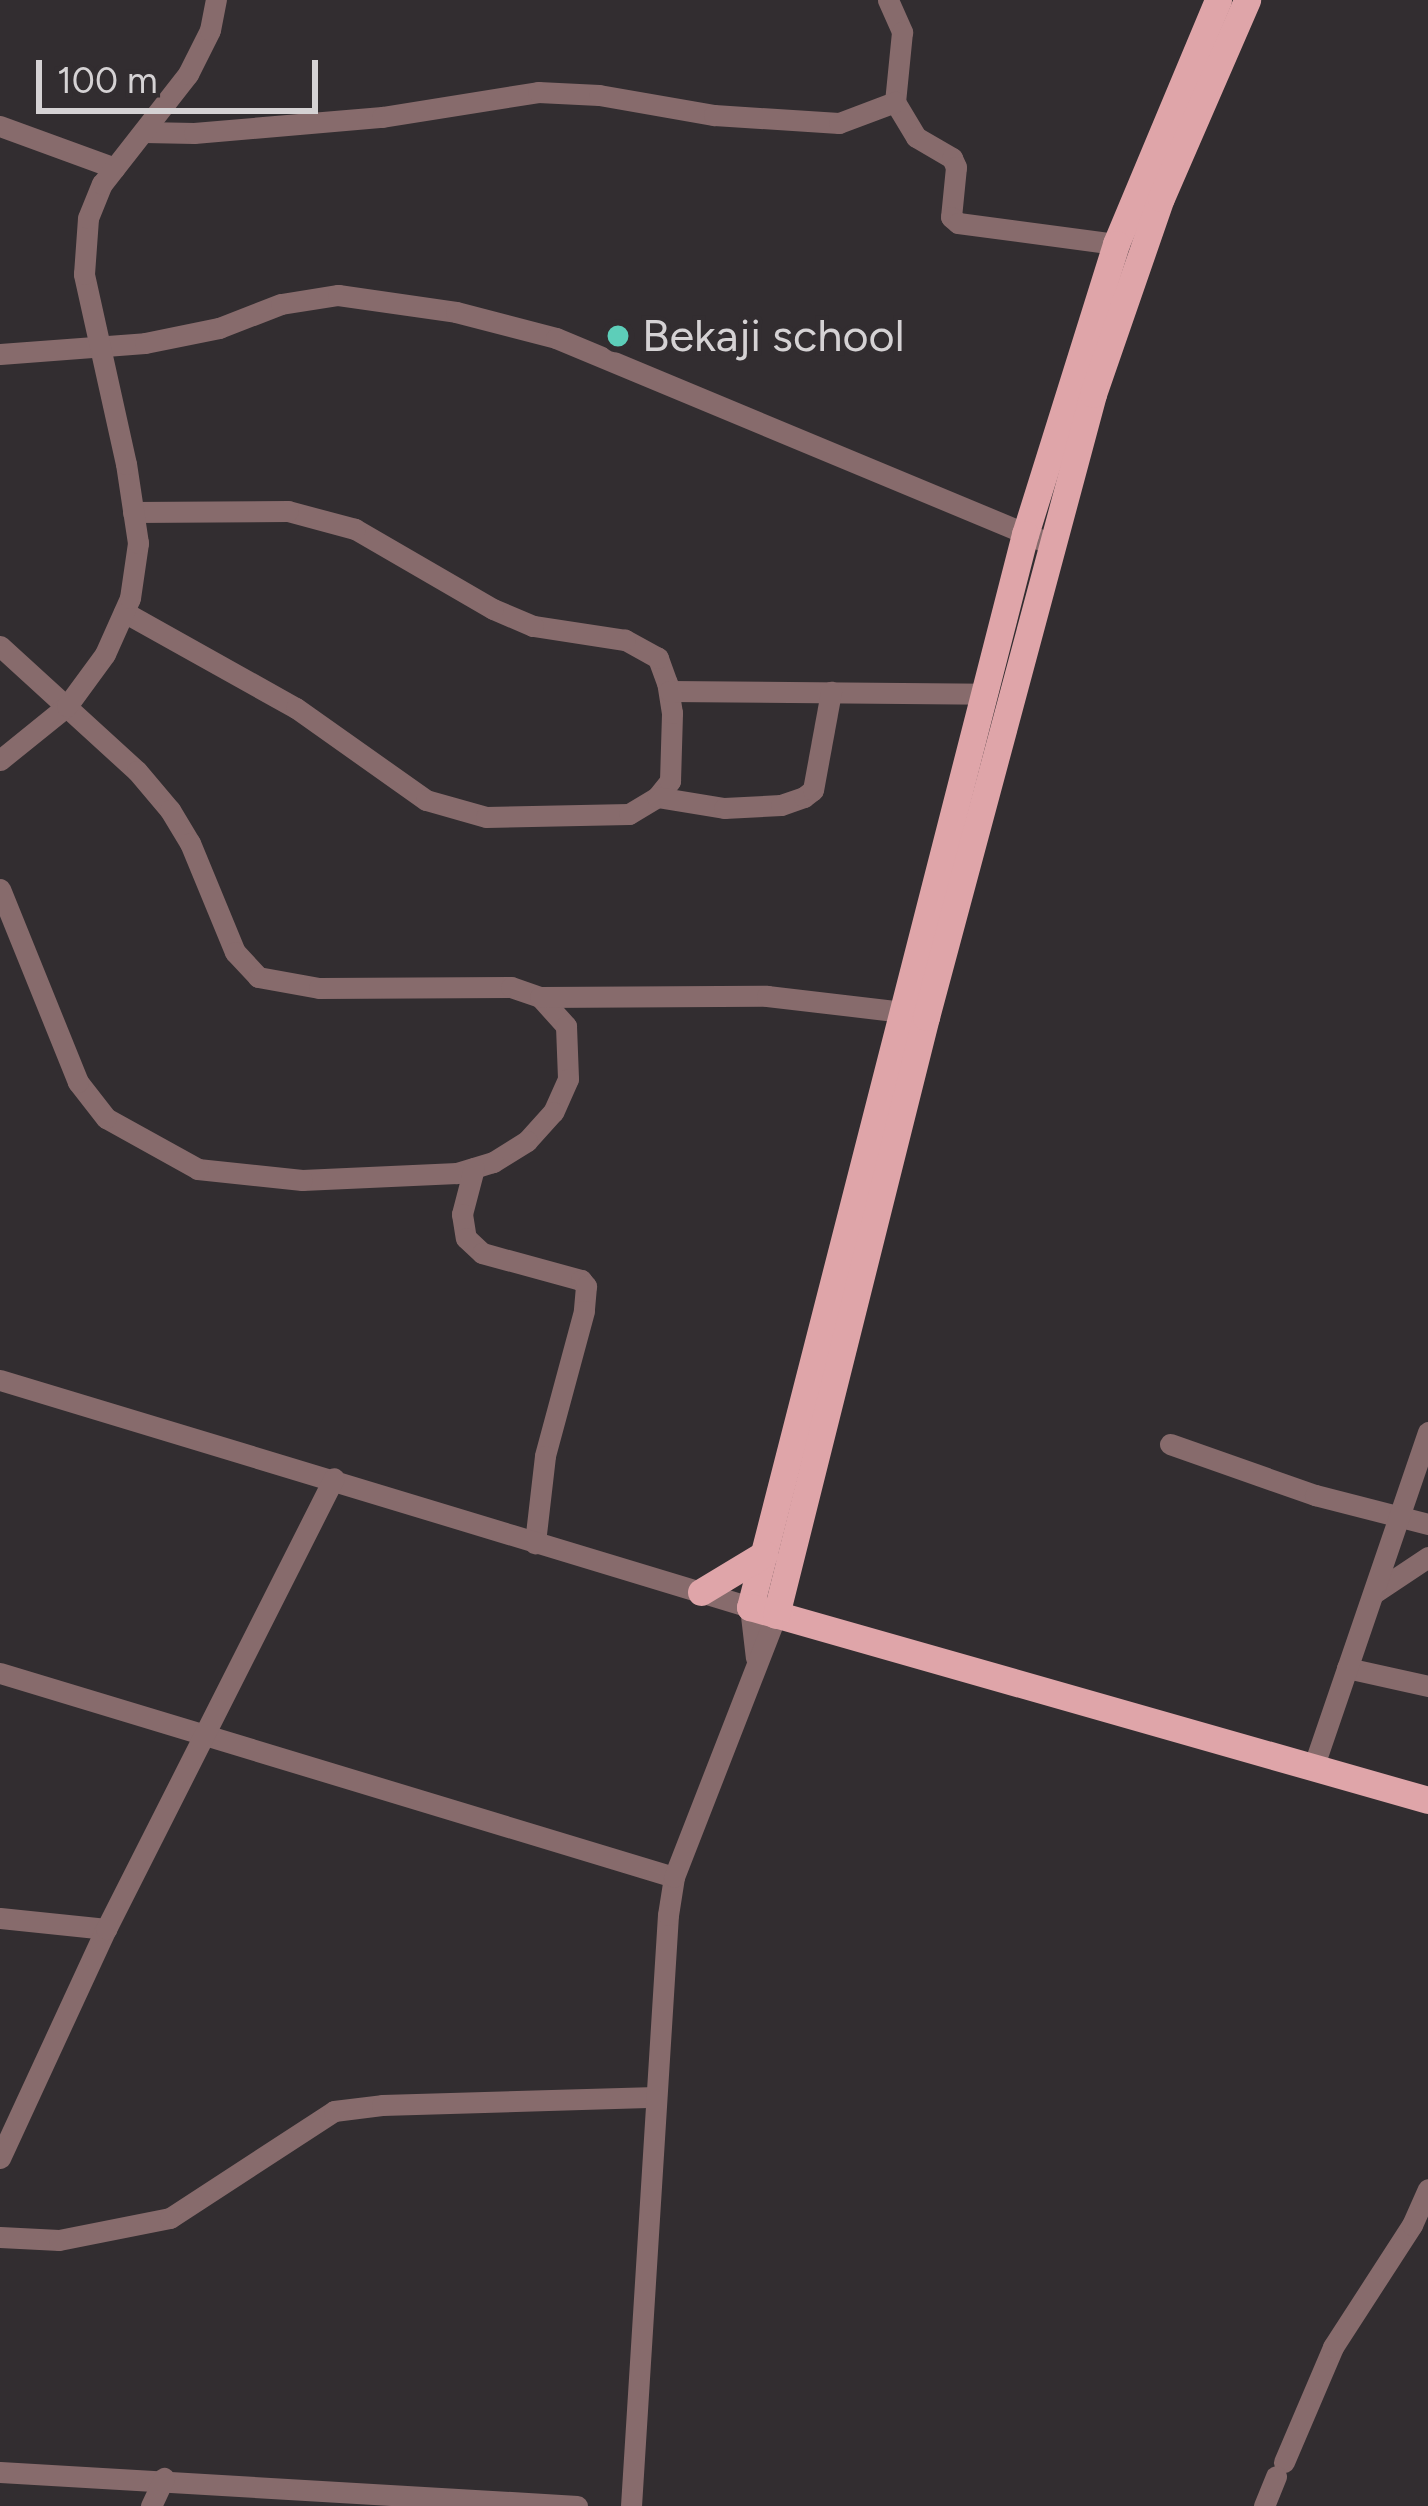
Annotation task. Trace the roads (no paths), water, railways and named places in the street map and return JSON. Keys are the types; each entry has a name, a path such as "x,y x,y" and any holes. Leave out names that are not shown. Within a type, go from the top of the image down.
{"main road":[{"path":"1218,0 1116,244 763,1611 1428,1800"},
{"path":"881,1148 903,1012 986,694 1160,198 1247,0"},
{"path":"701,1592 777,1558"},
{"path":"777,1558 818,1627"}],"street":[{"path":"0,760 67,706 105,654 124,612 138,543 84,274 88,218 115,168 188,74 210,30 216,0"},
{"path":"888,0 902,32 896,102 916,136 952,158 956,167 949,206 958,223 1116,244"},
{"path":"144,132 194,133 382,117 538,92 599,95 715,115 839,123 896,102"},
{"path":"0,126 115,168"},
{"path":"0,354 98,350 219,328 281,304 338,295 456,312 556,338 1038,539"},
{"path":"124,612 296,708 426,800 486,818 628,814 657,797 670,781 669,691 658,658 625,640 533,626 493,609 355,529 288,511 133,512"},
{"path":"0,646 170,810 190,843 235,952 258,977 319,988 511,988 540,998 766,996 903,1012"},
{"path":"669,691 986,694"},
{"path":"657,797 724,808 781,805 804,796 813,790 831,692"},
{"path":"0,889 78,1082 106,1118 198,1169 302,1180 406,1178 474,1168 527,1141 553,1112 568,1079 566,1026 540,998"},
{"path":"474,1168 462,1214 466,1238 482,1253 581,1280 586,1286 584,1311 544,1456 535,1543"},
{"path":"0,1380 763,1611 757,1665 674,1877 631,2506"},
{"path":"1313,1768 1428,1432"},
{"path":"1171,1444 1315,1496 1428,1524"},
{"path":"0,2158 106,1929 209,1734 334,1478"},
{"path":"1374,1594 1428,1557"},
{"path":"1347,1668 1428,1686"},
{"path":"0,1673 674,1877"},
{"path":"0,1918 106,1929"},
{"path":"0,2236 58,2240 170,2218 334,2111 382,2104 656,2097"},
{"path":"1264,2506 1333,2347 1412,2225 1428,2189"},
{"path":"0,2472 164,2478 577,2506"},
{"path":"151,2506 164,2478"}],"place":[{"name":"Bekaji school","path":"618,336"}]}
